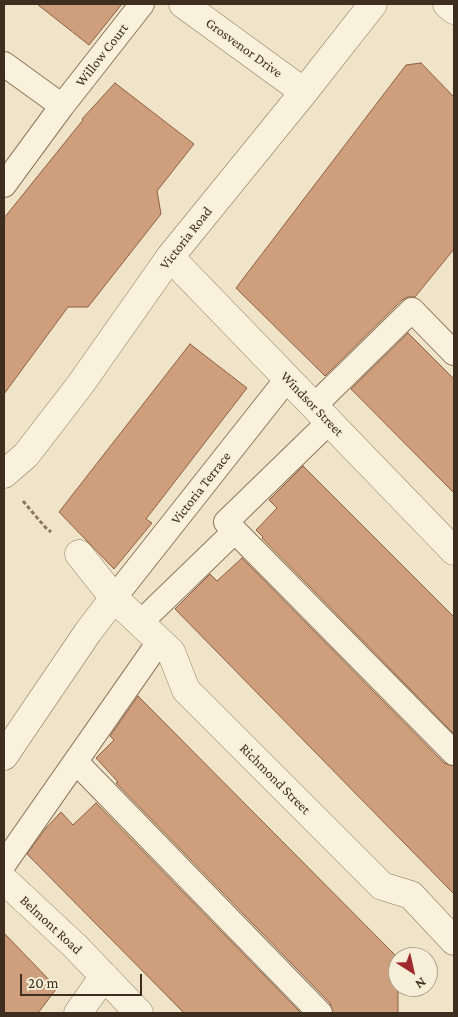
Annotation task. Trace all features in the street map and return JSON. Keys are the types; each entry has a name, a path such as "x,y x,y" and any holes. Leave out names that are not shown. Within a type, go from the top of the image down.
{"street":[{"name":"Grosvenor Drive","path":"183,4 304,92"},
{"name":"Victoria Road","path":"4,474 26,455 80,385 170,257 374,4"},
{"path":"447,4 454,10"},
{"name":"Windsor Street","path":"170,257 454,552"},
{"name":"Richmond Street","path":"79,554 114,598 171,652 186,690 382,886 411,895 454,941"},
{"path":"4,756 88,632 114,598"},
{"name":"Belmont Road","path":"4,880 75,946 139,1013"},
{"path":"78,1013 104,976"}],"lane":[{"name":"Willow Court","path":"4,185 62,106 142,4"},
{"path":"4,64 62,106"},
{"path":"454,353 412,310 226,522 454,754"},
{"name":"Victoria Terrace","path":"114,598 287,379"},
{"path":"140,622 235,531"},
{"path":"4,864 159,642"},
{"path":"76,762 320,1013"}],"path":[{"path":"21,499 45,527 79,554"}],"building":[{"path":"37,4 122,4 89,45"},
{"path":"421,63 454,97 454,249 415,297 408,297 402,300 325,376 236,288 406,65"},
{"path":"115,83 194,144 157,191 161,214 88,307 68,307 4,394 4,218 82,119"},
{"path":"408,333 454,379 454,493 351,389"},
{"path":"190,344 247,388 146,519 152,523 114,569 59,512"},
{"path":"303,466 454,617 454,734 256,530 277,508 269,500"},
{"path":"242,558 444,763 454,766 454,894 175,609 210,574 217,581"},
{"path":"138,696 388,948 388,997 398,997 398,1013 333,1013 330,1003 116,783 118,782 96,758 114,740 110,736"},
{"path":"96,803 301,1013 184,1013 27,854 46,828 61,812 73,825"},
{"path":"4,933 57,988 38,1013 4,1013"}]}
